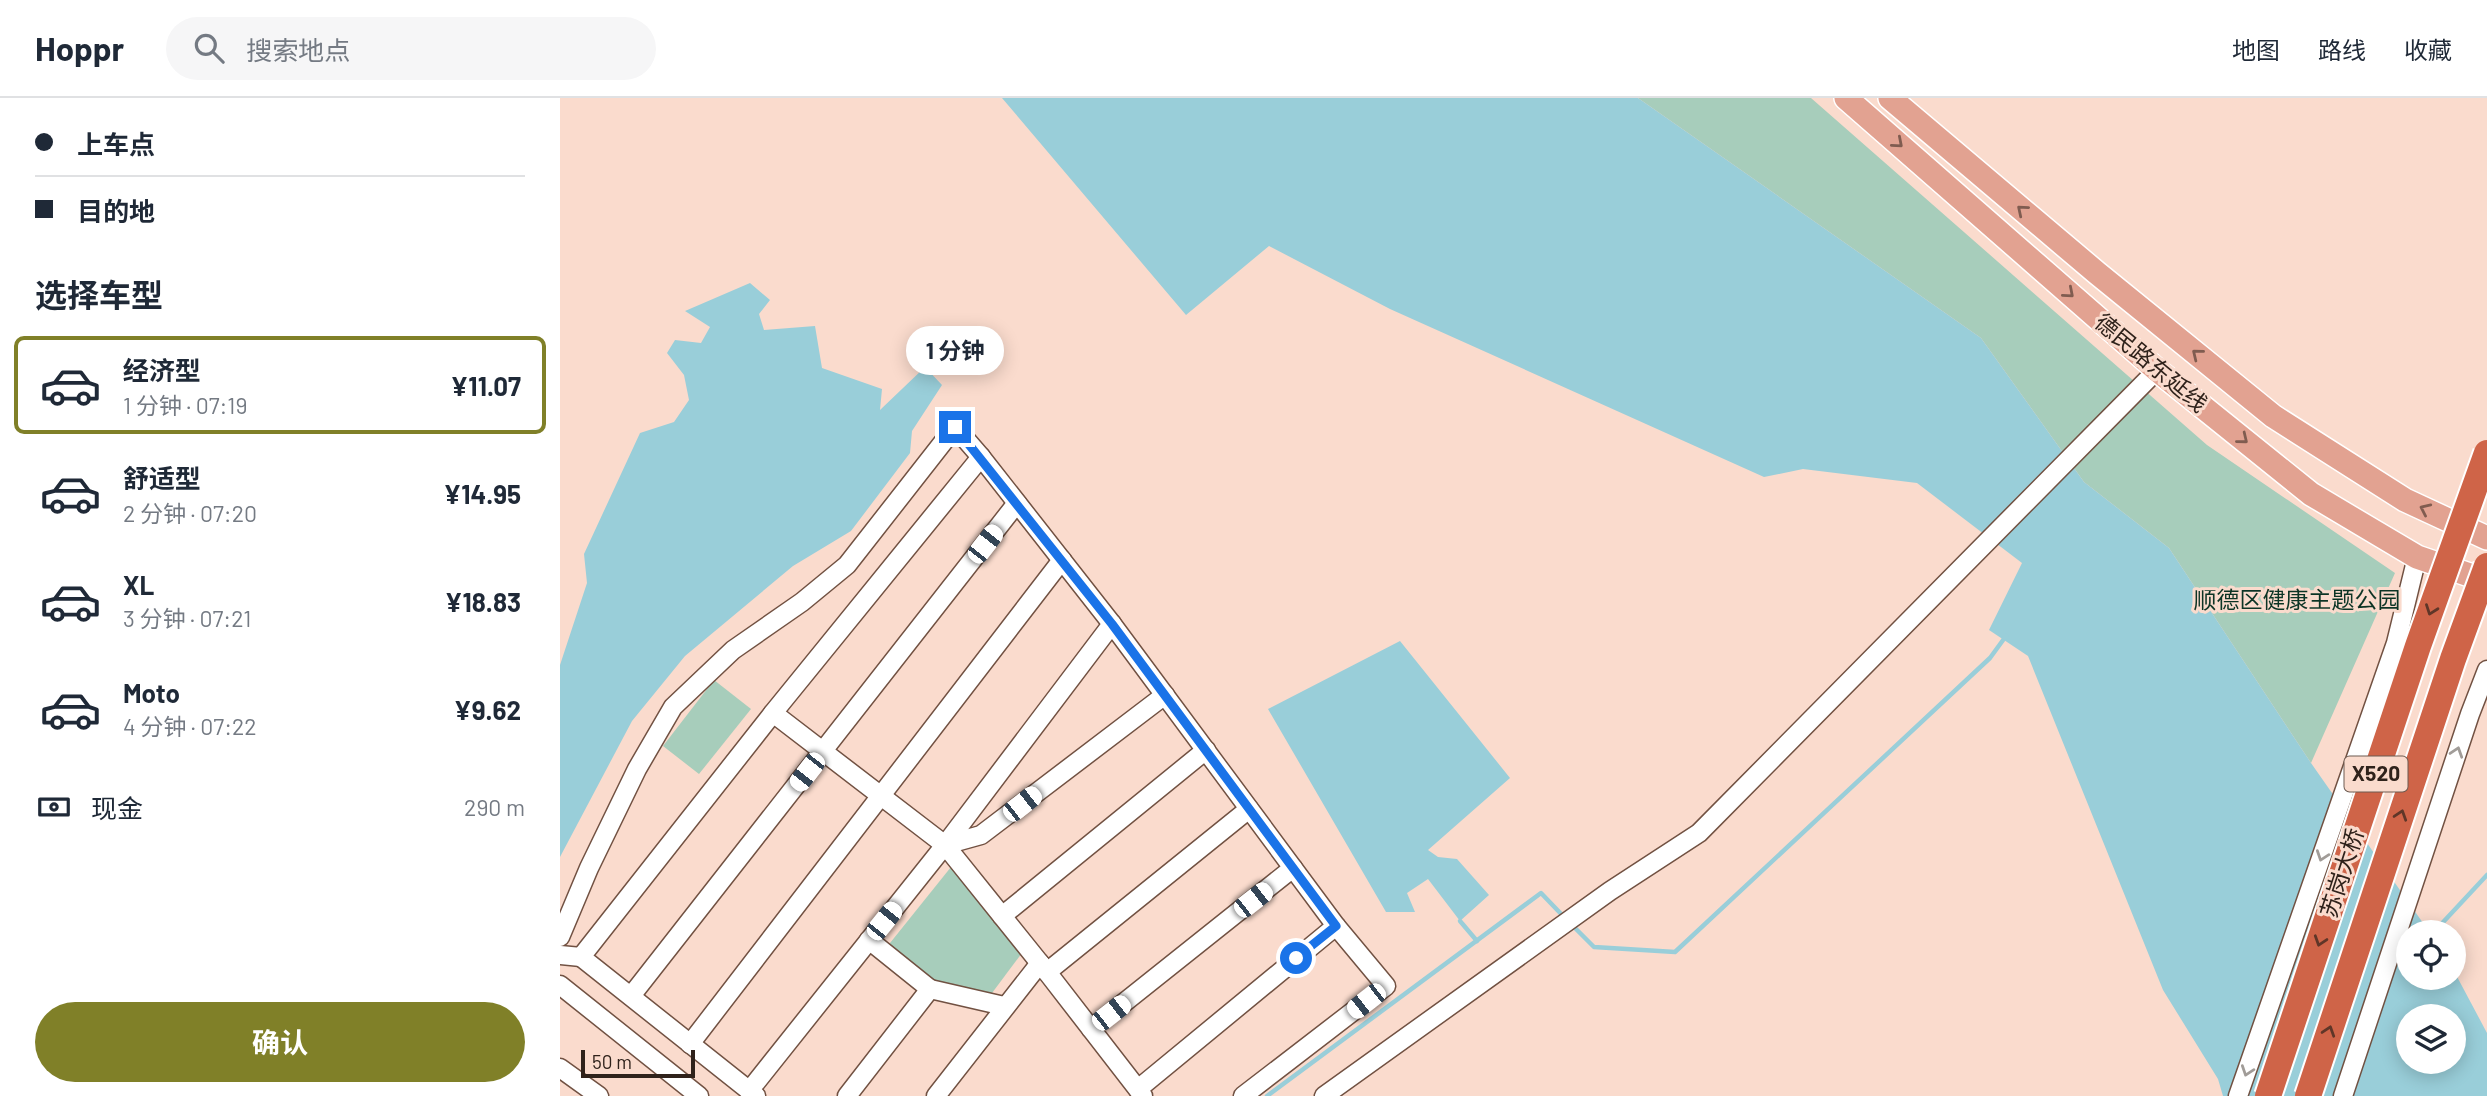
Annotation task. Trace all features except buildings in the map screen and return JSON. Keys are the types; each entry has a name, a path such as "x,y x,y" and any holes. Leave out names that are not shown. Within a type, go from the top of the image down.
{"highway":[{"name":"苏岗大桥","path":"2268,1096 2414,660 2487,453"},
{"name":"苏岗大桥","path":"2308,1096 2487,566"}],"main road":[{"name":"德民路东延线","path":"1846,98 2157,370 2311,494 2417,556 2487,581"},
{"name":"德民路东延线","path":"1890,98 2096,273 2273,416 2405,500 2487,538"}],"street":[{"path":"1324,1096 1610,891 1699,833 2157,370"},
{"path":"560,937 589,868 637,769 673,707 733,650 802,602 847,565 955,427 1112,624 1336,926 1386,986 1243,1096"},
{"path":"581,957 773,713 981,457"},
{"path":"631,996 1017,503"},
{"path":"2238,1096 2396,643 2417,556"},
{"path":"690,1044 1062,560"},
{"path":"560,955 581,957 753,1093 1112,624"},
{"path":"2343,1096 2487,670"},
{"path":"945,845 981,835 1165,695"},
{"path":"773,713 945,845 1141,1093 1336,926"},
{"path":"1002,916 1206,750"},
{"path":"936,1096 1004,1006 1044,967 1250,809"},
{"path":"1091,1028 1293,868"},
{"path":"869,940 930,989 1004,1006"},
{"path":"560,985 699,1096"},
{"path":"847,1096 930,989"},
{"path":"560,1068 599,1096"}],"green space":[{"name":"顺德区健康主题公园","path":"1638,98 1811,98 2207,445 2395,573 2311,763 2169,548 2084,482 1981,338"},
{"path":"714,680 751,709 699,774 663,746"},
{"path":"951,867 1022,953 992,993 933,982 886,948"}],"water":[{"path":"1002,98 1638,98 1981,338 2084,482 2169,548 2311,763 2421,920 2396,920 2396,990 2464,990 2487,1033 2487,1096 2223,1096 2218,1079 2163,990 2028,656 1989,630 2022,563 1917,483 1803,469 1764,477 1390,309 1269,246 1186,315"},
{"path":"750,283 770,300 759,314 764,330 815,326 822,368 882,389 880,410 925,367 942,385 912,431 910,453 851,531 793,566 685,656 632,721 560,857 560,665 587,583 584,554 640,433 674,422 689,400 684,375 667,353 675,340 701,343 710,327 685,311"},
{"path":"1400,641 1510,778 1428,850 1438,857 1457,859 1489,895 1460,921 1428,879 1407,893 1415,912 1386,912 1268,709"}],"waterway":[{"path":"1571,924 1594,947 1675,952 1990,658 2006,636"},
{"path":"2445,920 2487,875"},
{"path":"1267,1096 1541,893 1565,918"},
{"path":"1460,921 1477,941"}],"route":[{"path":"955,427 1112,624 1336,926 1296,958"}]}
